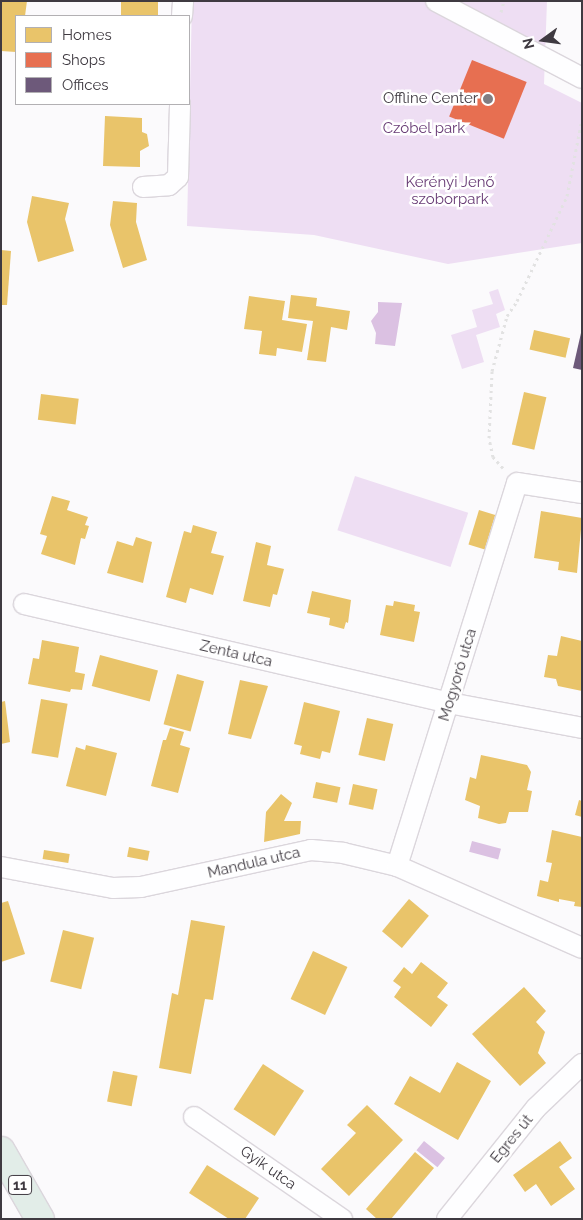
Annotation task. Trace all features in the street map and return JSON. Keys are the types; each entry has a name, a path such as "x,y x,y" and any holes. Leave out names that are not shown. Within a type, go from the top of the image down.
{"main road":[{"name":"11","path":"1,1151 40,1219"}],"street":[{"path":"182,15 183,1"},
{"path":"436,1 582,78"},
{"path":"143,187 169,185 178,177 180,105"},
{"path":"516,483 582,493"},
{"name":"Mogyoró utca","path":"397,866 516,483"},
{"name":"Zenta utca","path":"24,604 449,703 582,728"},
{"name":"Mandula utca","path":"1,867 113,888 141,888 311,850 343,853 397,866 582,948"},
{"name":"Egres út","path":"448,1219 536,1108 582,1064"},
{"name":"Gyík utca","path":"194,1116 342,1219"}],"path":[{"path":"516,483 494,457 489,438 492,371 507,316 517,301 567,196 582,119"}],"green space":[{"name":"Czóbel park","path":"192,1 547,1 544,84 582,103 582,243 448,264 314,235 187,226"},
{"path":"498,289 505,310 496,314 500,327 476,335 484,362 462,369 451,335 477,327 472,310 493,304 489,292"},
{"path":"355,476 468,513 451,567 337,530"}],"shaded area":[{"path":"378,302 402,303 395,346 375,344 376,333 371,321 378,312"},
{"path":"472,841 501,849 498,859 469,852"},
{"path":"424,1141 445,1158 437,1167 416,1150"}],"building: Homes":[{"path":"1,1 27,1 25,15 15,15 15,52 1,51"},
{"path":"121,1 158,1 158,15 121,15"},
{"path":"105,116 142,118 142,132 147,134 149,146 140,151 140,167 103,166"},
{"path":"32,196 69,203 65,219 74,251 38,262 27,222"},
{"path":"113,201 137,203 136,222 147,260 123,268 110,225"},
{"path":"1,250 11,251 7,305 1,305"},
{"path":"291,295 317,298 316,306 350,311 347,330 331,327 326,362 307,360 313,321 288,318"},
{"path":"249,296 285,301 282,320 307,324 302,352 277,348 276,356 259,354 262,331 244,329"},
{"path":"534,330 570,338 566,358 530,349"},
{"path":"524,392 546,397 534,450 512,445"},
{"path":"41,394 79,399 76,424 38,420"},
{"path":"52,496 70,501 67,510 88,517 85,525 89,526 85,539 81,538 75,565 41,554 47,536 40,534"},
{"path":"479,510 495,515 485,549 468,544"},
{"path":"541,511 582,518 577,573 558,570 559,562 534,558"},
{"path":"193,525 217,532 211,553 224,556 213,595 190,588 186,603 166,597 184,531 191,533"},
{"path":"136,537 152,542 143,583 107,573 117,541 133,546"},
{"path":"256,542 271,546 267,565 284,569 277,595 273,594 270,607 243,601"},
{"path":"312,591 351,600 348,623 346,622 344,629 329,625 330,618 307,613"},
{"path":"394,601 415,605 414,611 420,612 414,642 380,635 386,605 393,606"},
{"path":"561,636 582,641 582,691 558,686 556,679 544,677 548,655 557,656"},
{"path":"42,640 79,647 75,672 85,674 82,690 71,689 70,692 28,684 33,658 39,659"},
{"path":"100,655 158,671 150,701 92,686"},
{"path":"177,674 204,681 191,731 164,724"},
{"path":"240,680 268,686 251,739 228,734"},
{"path":"41,699 68,704 58,758 31,753"},
{"path":"5,701 10,742 1,744 1,702"},
{"path":"304,702 340,711 330,753 322,751 320,759 300,754 302,746 294,744"},
{"path":"367,718 393,724 385,761 358,755"},
{"path":"170,728 184,732 180,745 190,748 178,793 151,786 163,740 166,740"},
{"path":"86,745 117,753 106,796 66,786 76,747 85,750"},
{"path":"481,755 527,765 531,772 527,790 532,791 528,812 509,812 506,823 499,824 478,818 480,806 465,800 470,777 476,779"},
{"path":"316,782 340,787 337,803 313,798"},
{"path":"353,784 377,789 373,810 349,805"},
{"path":"281,794 292,803 284,821 301,821 300,834 264,842 266,812"},
{"path":"579,800 582,801 582,817 575,815"},
{"path":"552,830 582,837 582,907 574,906 575,902 559,899 559,902 537,896 540,880 548,882 552,863 546,862"},
{"path":"129,847 150,851 148,861 127,857"},
{"path":"44,850 70,854 68,863 43,859"},
{"path":"409,899 429,916 402,948 382,931"},
{"path":"8,901 25,954 1,962 1,903"},
{"path":"191,920 225,926 213,1000 205,999 191,1074 159,1068 172,993 178,995"},
{"path":"63,930 94,938 81,989 50,981"},
{"path":"313,951 347,967 325,1015 291,999"},
{"path":"421,962 448,983 437,997 448,1005 431,1027 394,997 401,987 393,981 404,967 412,974"},
{"path":"524,987 546,1011 536,1022 545,1032 538,1053 546,1063 520,1086 472,1034"},
{"path":"457,1062 491,1081 458,1140 394,1104 410,1076 440,1093"},
{"path":"263,1064 304,1091 275,1136 234,1109"},
{"path":"113,1071 138,1076 132,1106 107,1101"},
{"path":"367,1105 403,1140 349,1196 321,1169 356,1133 347,1125"},
{"path":"560,1141 572,1158 559,1167 575,1189 551,1206 536,1184 525,1192 513,1175"},
{"path":"415,1152 434,1168 391,1219 377,1219 366,1209"},
{"path":"207,1165 259,1198 245,1219 229,1219 189,1193"}],"building: Shops":[{"name":"Offline Center","path":"472,60 527,82 504,139 449,117"}],"building: Offices":[{"path":"582,333 582,370 573,368"}],"place":[{"name":"Offline Center","path":"488,99"}],"park label":[{"name":"Kerényi Jenő szoborpark","path":"450,190"}]}
